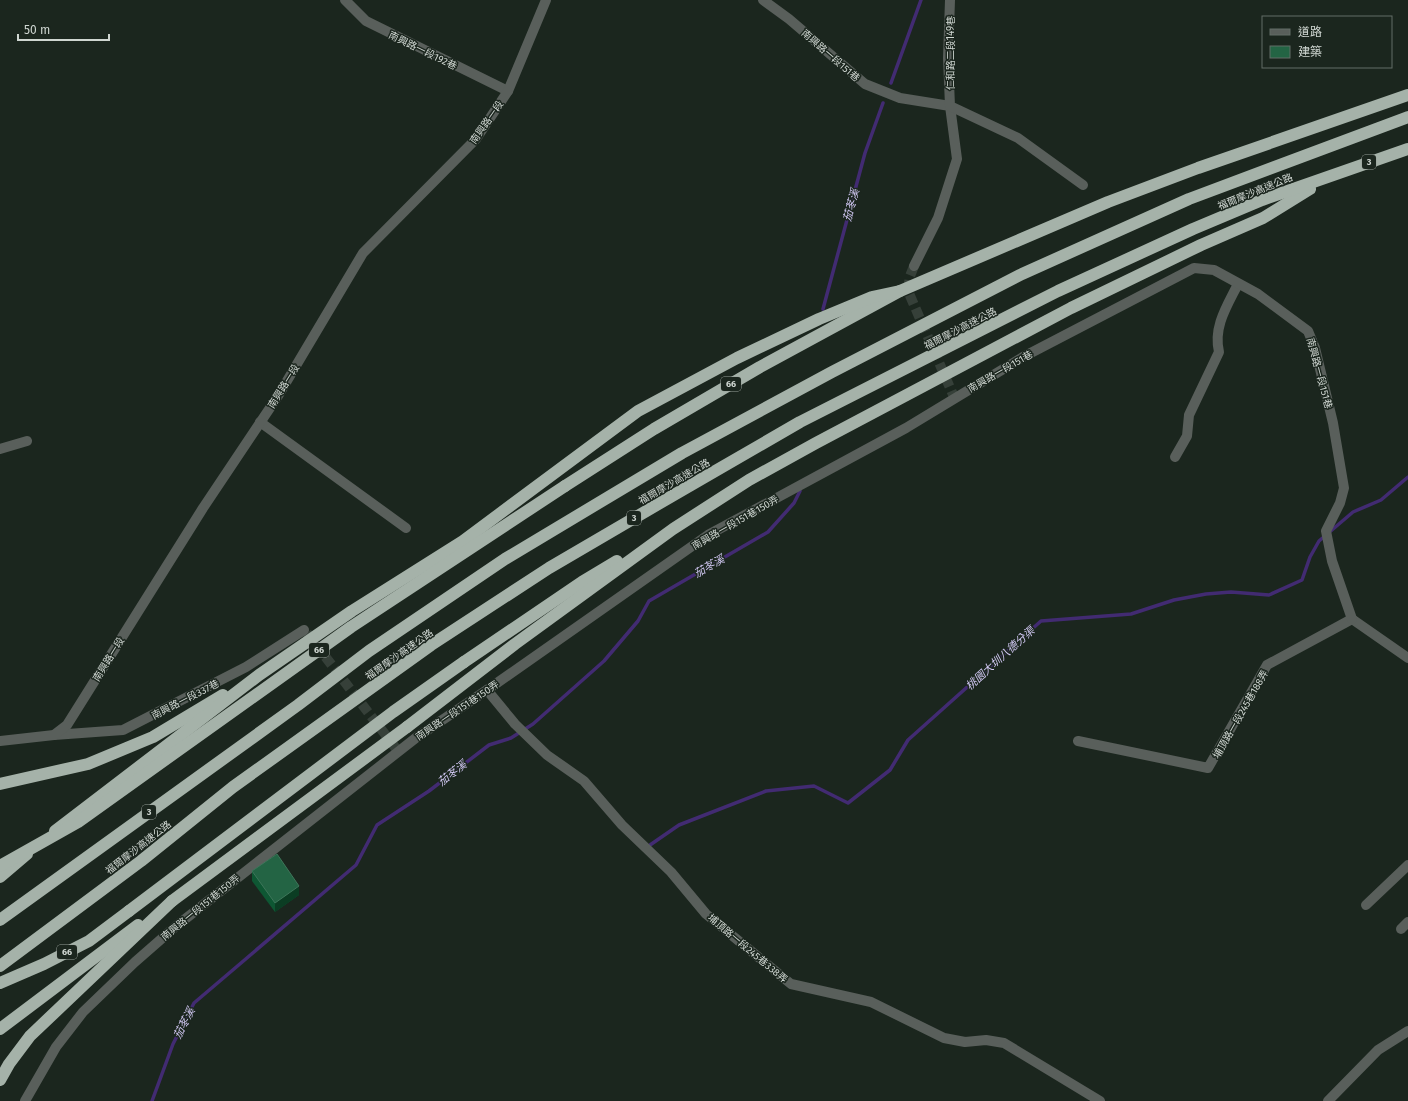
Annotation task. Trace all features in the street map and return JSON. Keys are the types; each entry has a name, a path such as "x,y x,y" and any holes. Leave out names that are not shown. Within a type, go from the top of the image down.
{"highway":[{"path":"0,877 43,840 259,675 352,611 463,541 638,411 737,358 819,319 872,297 900,291 1108,202 1198,168 1408,95"},
{"name":"福爾摩沙高速公路","path":"0,920 298,705 369,651 505,559 682,453 846,365 1022,274 1189,199 1408,117"},
{"name":"福爾摩沙高速公路","path":"0,966 141,861 233,787 431,645 549,568 800,422 1058,291 1193,229 1262,200 1408,149"},
{"path":"0,1029 109,945 172,902 407,727 515,644 673,528 749,480 816,443 1071,308 1201,245 1263,218 1331,175"},
{"name":"66","path":"0,866 78,822 351,627 654,429 760,367 900,291"},
{"name":"66","path":"0,983 44,964 88,941 393,712 582,582 673,528"},
{"path":"0,784 88,764 153,737 259,675"},
{"path":"0,1080 8,1064 30,1036 172,902"}],"street":[{"name":"南興路一段192巷","path":"345,0 366,21 508,91"},
{"name":"南興路一段","path":"54,735 67,724 203,508 260,422 363,253 476,139 508,91 546,0"},
{"name":"南興路一段151巷","path":"763,0 789,19 865,84 900,98 950,106 1018,138 1083,184"},
{"name":"仁和路二段149巷","path":"950,0 948,58 950,106"},
{"path":"914,266 938,218 957,159 950,106"},
{"name":"南興路一段151巷","path":"954,397 1023,357 1194,268 1214,270 1258,294 1308,331 1315,348 1333,423 1344,488 1340,503 1327,536 1332,561 1352,619"},
{"path":"1175,457 1187,436 1189,415 1219,352 1216,341 1219,322 1238,284"},
{"name":"南興路一段151巷150弄","path":"25,1101 56,1047 83,1012 135,962 175,927 344,792 417,737 487,690 708,535 906,428 954,397"},
{"path":"260,422 406,528"},
{"path":"0,449 27,441"},
{"path":"1352,619 1408,658"},
{"name":"埔頂路一段245巷188弄","path":"1078,741 1208,768 1267,665 1352,619"},
{"name":"南興路一段337巷","path":"54,735 123,730 246,667 304,630"},
{"name":"埔頂路一段245巷338弄","path":"487,690 515,724 546,755 584,781 622,825 671,872 706,914 790,984 871,1002 944,1038 965,1042 986,1040 1004,1043 1100,1101"},
{"path":"0,741 54,735"},
{"path":"1366,905 1408,865"},
{"path":"1328,1101 1378,1050 1408,1031"}],"building":[{"path":"277,854 299,886 275,903 252,871"}],"waterway":[{"name":"茄苳溪","path":"891,83 921,0"},
{"name":"茄苳溪","path":"823,309 865,153 883,103"},
{"name":"桃園大圳八德分渠","path":"650,845 679,825 766,791 814,786 848,803 890,770 908,740 1041,621 1131,614 1174,600 1206,594 1231,592 1269,595 1302,580 1310,557 1319,541 1353,512 1381,500 1408,477"},
{"name":"茄苳溪","path":"152,1101 173,1044 194,1003 356,865 377,825 429,791 489,745 511,738 533,724 604,661 638,621 649,601 768,532 794,503 800,491"}],"tunnel":[{"path":"914,266 910,276 908,291 954,397"},
{"path":"307,633 398,751"}]}
